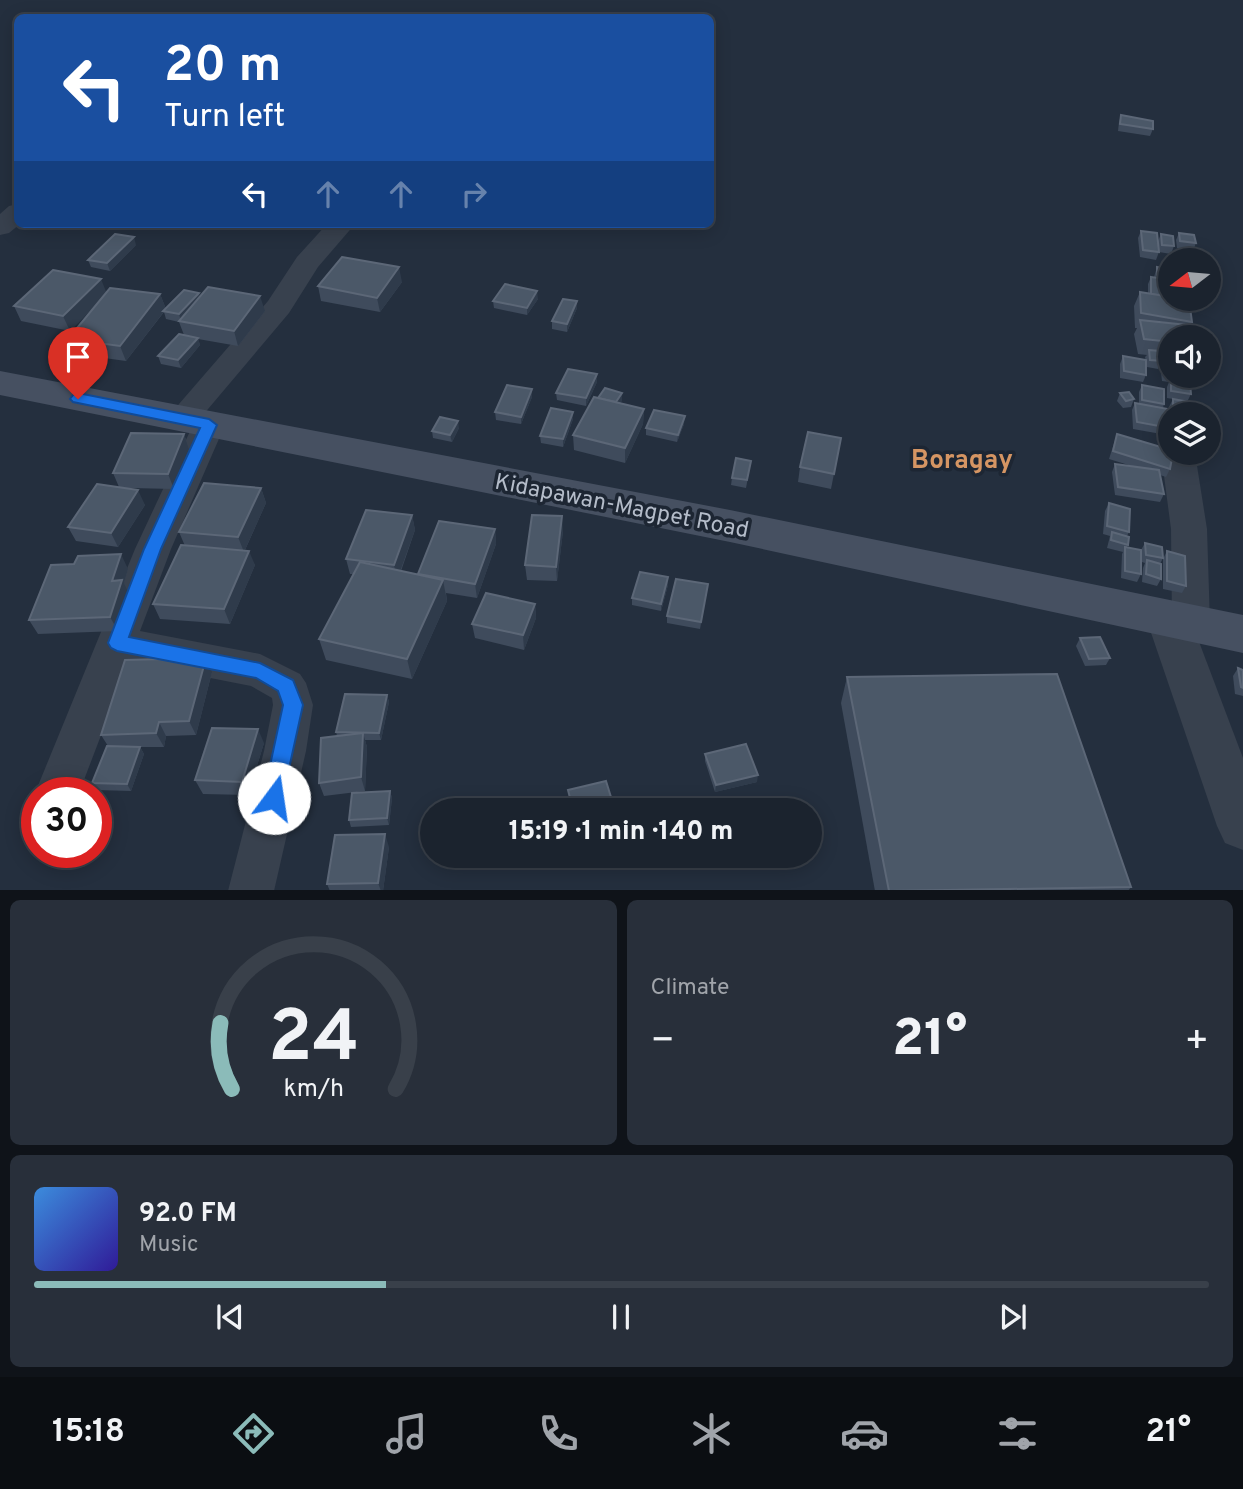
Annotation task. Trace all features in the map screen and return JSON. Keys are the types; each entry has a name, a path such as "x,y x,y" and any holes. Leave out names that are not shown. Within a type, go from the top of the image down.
{"main road":[{"name":"Kidapawan-Magpet Road","path":"0,383 730,526 1243,634"}],"street":[{"path":"0,228 14,216"},
{"path":"63,777 153,549 196,422 279,307 307,263 338,228"},
{"path":"1180,465 1189,528 1180,620 1243,827"},
{"path":"117,643 260,671 286,686 293,705 251,890"}],"building":[{"path":"1121,115 1153,121 1153,129 1120,124"},
{"path":"1141,231 1157,233 1158,252 1143,250"},
{"path":"1179,233 1194,235 1196,243 1180,241"},
{"path":"115,234 134,237 107,263 88,260"},
{"path":"1161,234 1173,236 1174,246 1162,245"},
{"path":"342,257 399,267 377,298 318,286"},
{"path":"53,270 101,279 63,316 14,306"},
{"path":"1151,277 1158,278 1158,295 1151,294"},
{"path":"505,284 537,291 527,308 493,301"},
{"path":"208,287 260,296 234,331 179,321"},
{"path":"110,288 160,294 120,346 68,339"},
{"path":"184,290 199,293 179,314 163,311"},
{"path":"1140,292 1158,295 1158,312 1191,312 1192,322 1141,313"},
{"path":"563,299 577,301 567,324 552,321"},
{"path":"1140,320 1187,325 1158,325 1158,341 1144,339"},
{"path":"179,334 198,338 178,360 158,356"},
{"path":"1149,350 1158,351 1158,361 1150,360"},
{"path":"1123,356 1146,360 1146,375 1124,371"},
{"path":"568,369 597,374 586,398 556,393"},
{"path":"507,385 532,389 521,417 495,412"},
{"path":"1142,385 1164,389 1164,402 1142,400"},
{"path":"605,388 622,393 616,402 598,398"},
{"path":"1171,388 1190,388 1191,394 1171,391"},
{"path":"1129,392 1134,399 1126,401 1120,393"},
{"path":"594,397 644,409 625,448 573,435"},
{"path":"1135,403 1158,407 1158,426 1137,422"},
{"path":"551,408 573,412 563,439 540,436"},
{"path":"654,410 685,416 678,435 646,428"},
{"path":"440,417 458,421 450,435 432,431"},
{"path":"808,432 841,438 834,474 800,467"},
{"path":"131,433 184,434 168,474 113,473"},
{"path":"1117,434 1158,446 1158,465 1171,465 1170,469 1113,451"},
{"path":"736,458 751,461 747,480 732,478"},
{"path":"1115,464 1159,470 1164,494 1118,487"},
{"path":"204,483 261,488 238,537 179,532"},
{"path":"97,484 138,490 111,533 68,527"},
{"path":"1109,503 1130,509 1129,532 1107,526"},
{"path":"366,510 412,515 394,565 346,559"},
{"path":"532,515 562,516 556,567 525,565"},
{"path":"439,521 495,529 475,584 418,574"},
{"path":"1112,532 1129,537 1128,545 1111,540"},
{"path":"1145,543 1162,547 1163,558 1146,555"},
{"path":"181,545 249,551 224,609 153,604"},
{"path":"1125,547 1141,550 1141,574 1125,571"},
{"path":"1167,551 1185,556 1186,586 1167,581"},
{"path":"121,554 112,581 122,580 110,617 29,620 51,565 74,564 78,556"},
{"path":"1147,560 1161,564 1161,579 1146,574"},
{"path":"360,562 443,580 407,659 319,639"},
{"path":"640,572 668,577 661,604 632,598"},
{"path":"676,579 708,584 701,622 667,616"},
{"path":"486,593 535,604 523,635 472,624"},
{"path":"1100,637 1110,658 1089,659 1080,638"},
{"path":"206,658 189,721 159,722 156,733 101,735 125,660"},
{"path":"1238,668 1243,670 1243,688 1241,687"},
{"path":"1057,674 1131,887 889,890 847,677"},
{"path":"345,694 387,695 379,733 336,732"},
{"path":"212,728 258,729 242,782 195,780"},
{"path":"363,733 361,777 319,783 321,738"},
{"path":"746,744 758,775 716,785 705,754"},
{"path":"107,746 140,747 127,784 112,784 112,777 94,777"},
{"path":"606,781 611,798 570,798 568,790"},
{"path":"390,791 387,818 349,820 352,793"},
{"path":"385,834 378,883 327,884 335,835"}],"district":[{"name":"Boragay","path":"962,459"}],"route":[{"path":"78,399 209,425 153,549 117,643 260,671 286,686 292,695 293,705 274,798"}]}
